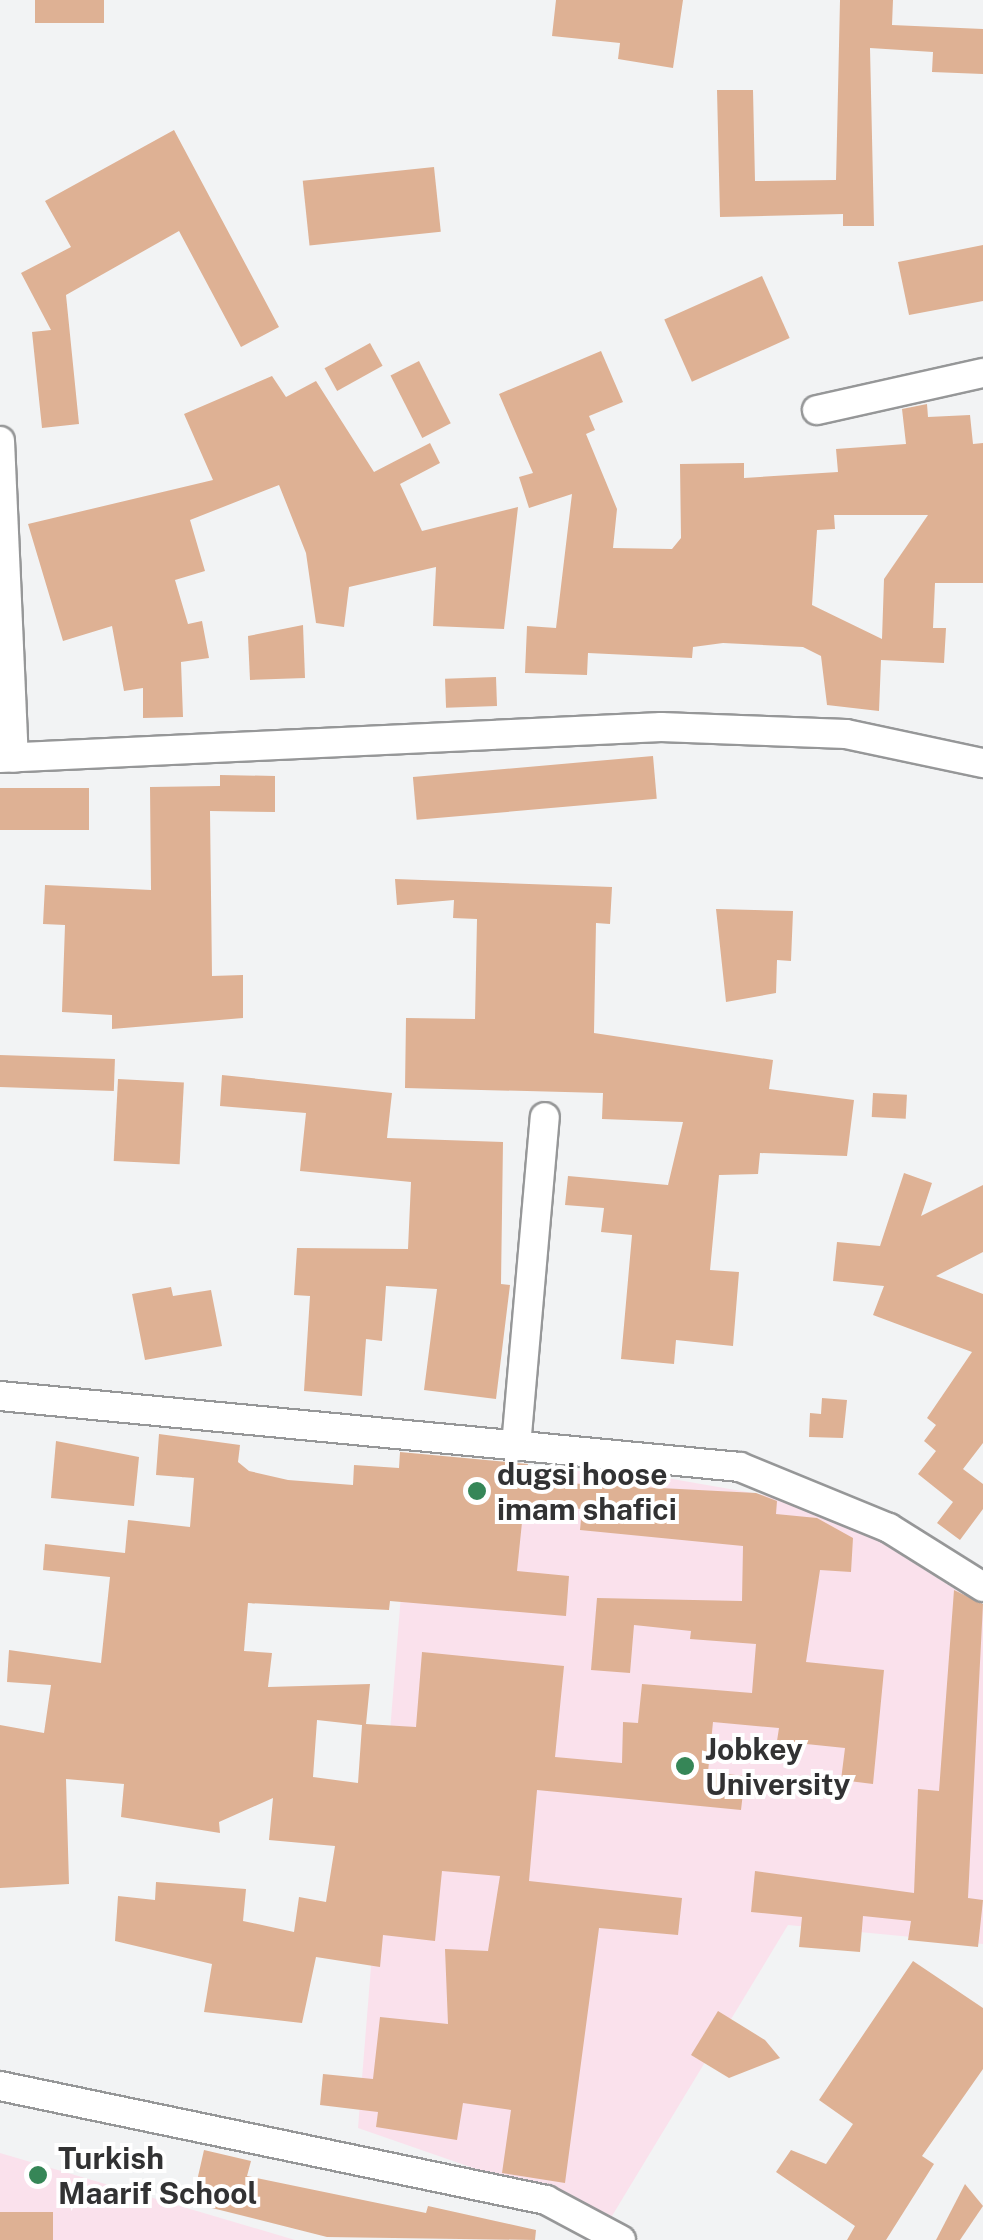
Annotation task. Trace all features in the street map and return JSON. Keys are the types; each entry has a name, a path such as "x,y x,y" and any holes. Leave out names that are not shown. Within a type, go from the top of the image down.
{"street":[{"path":"816,410 983,373"},
{"path":"0,441 7,758 661,727 846,734 982,761"},
{"path":"516,1446 545,1117"},
{"path":"0,1396 516,1446 769,1476 888,1528 983,1587"},
{"path":"0,2086 546,2200 621,2240"}],"shaded area":[{"name":"Jobkey University","path":"412,1459 661,1477 787,1499 865,1532 983,1607 983,1944 788,1925 612,2216 358,2128"},
{"name":"Turkish Maarif School","path":"0,2153 153,2198 295,2240 0,2240"}],"building":[{"path":"35,0 104,0 104,23 35,23"},
{"path":"556,0 683,0 673,68 618,59 620,43 552,36"},
{"path":"840,0 893,0 892,25 983,29 983,74 932,72 933,52 870,48 874,226 843,226 843,214 720,217 717,90 753,90 755,181 836,180"},
{"path":"174,130 279,327 241,347 179,231 66,295 79,424 42,428 32,332 51,330 21,273 71,247 45,201"},
{"path":"434,167 441,232 310,245 303,181"},
{"path":"983,245 983,301 909,315 898,262"},
{"path":"762,276 790,338 692,382 664,320"},
{"path":"370,343 383,366 337,391 325,368"},
{"path":"601,351 623,402 589,416 595,430 586,434 617,509 613,548 672,549 681,538 680,464 744,463 744,478 838,472 836,449 906,444 902,409 927,404 928,417 970,415 973,444 983,443 983,583 935,583 933,628 946,628 944,663 881,660 879,711 827,705 821,656 803,647 723,643 693,647 692,658 588,653 587,675 525,673 527,626 556,628 572,494 529,508 519,477 533,473 499,394","holes":["834,515 928,515 884,579 882,639 812,605 817,530 835,529"]},
{"path":"419,361 451,423 422,438 390,376"},
{"path":"272,376 286,397 316,381 374,472 430,443 440,463 400,484 422,531 518,507 504,629 433,626 436,567 349,587 344,627 316,623 306,553 279,485 190,520 205,571 175,580 188,624 202,621 209,658 181,662 183,717 143,718 143,688 124,691 112,626 63,641 28,524 213,480 184,414"},
{"path":"303,625 305,678 250,680 248,636"},
{"path":"496,677 497,706 446,708 445,679"},
{"path":"653,756 657,799 417,820 413,777"},
{"path":"220,775 275,776 275,812 210,811 212,976 243,975 243,1018 112,1029 112,1015 62,1012 65,925 43,924 45,885 151,890 150,787 220,786"},
{"path":"0,788 89,788 89,830 0,830"},
{"path":"395,879 612,887 610,924 596,923 594,1033 773,1060 769,1089 854,1100 847,1156 760,1153 758,1174 719,1175 710,1270 739,1272 733,1346 676,1340 674,1364 621,1359 632,1235 601,1232 604,1208 565,1205 568,1176 668,1185 683,1122 602,1119 603,1093 405,1088 406,1018 475,1019 477,919 453,918 454,900 397,905"},
{"path":"716,909 793,911 791,961 777,960 776,993 726,1002"},
{"path":"0,1055 115,1059 114,1091 0,1087"},
{"path":"222,1075 392,1093 387,1138 503,1142 501,1284 510,1285 496,1399 424,1390 437,1289 386,1286 382,1341 366,1339 362,1396 304,1391 310,1296 294,1295 297,1248 408,1249 411,1182 300,1171 306,1113 220,1106"},
{"path":"118,1079 184,1082 180,1164 114,1161"},
{"path":"873,1093 907,1095 906,1119 872,1117"},
{"path":"904,1173 932,1183 921,1216 983,1185 983,1252 936,1276 983,1294 983,1443 963,1469 983,1484 983,1509 960,1540 937,1523 953,1502 918,1474 936,1451 924,1441 936,1425 927,1418 972,1352 873,1315 884,1286 833,1281 837,1242 880,1246"},
{"path":"171,1287 173,1296 211,1290 222,1346 145,1360 132,1294"},
{"path":"822,1398 847,1400 843,1438 809,1437 810,1413 821,1414"},
{"path":"159,1434 240,1445 238,1462 249,1471 288,1480 353,1485 354,1465 399,1468 400,1452 528,1464 526,1481 756,1493 777,1501 776,1514 817,1518 853,1538 851,1572 820,1570 806,1662 884,1670 873,1784 841,1780 845,1748 777,1741 779,1728 713,1722 708,1772 745,1776 741,1810 537,1790 529,1881 682,1898 678,1935 599,1928 565,2183 502,2173 511,2110 463,2103 457,2140 376,2127 378,2112 320,2105 323,2074 373,2079 380,2017 448,2024 445,1949 488,1951 500,1876 442,1871 435,1941 383,1935 380,1967 316,1957 302,2023 204,2012 212,1964 115,1941 118,1896 155,1900 156,1882 246,1889 243,1921 294,1932 299,1897 326,1902 335,1846 269,1840 273,1798 219,1822 220,1833 121,1817 124,1784 66,1779 69,1884 0,1888 0,1725 44,1733 51,1685 7,1682 9,1650 101,1663 110,1577 43,1570 45,1544 125,1553 128,1520 190,1527 194,1478 156,1475","holes":["524,1503 582,1509 580,1530 743,1546 742,1601 597,1598 591,1670 630,1673 634,1625 691,1631 690,1639 756,1644 752,1693 642,1684 638,1723 623,1722 622,1763 555,1757 564,1666 422,1652 416,1727 366,1724 370,1684 268,1687 272,1653 244,1651 248,1603 389,1610 390,1601 566,1616 569,1576 517,1571","317,1720 362,1725 358,1783 313,1777"]},
{"path":"56,1441 139,1457 134,1506 51,1498"},
{"path":"954,1590 983,1604 968,1898 983,1900 978,1947 908,1940 911,1921 863,1916 860,1952 799,1947 802,1917 751,1912 755,1871 914,1893 918,1789 939,1791"},
{"path":"913,1961 983,2008 983,2069 922,2156 934,2164 886,2240 847,2240 855,2226 776,2172 791,2150 826,2164 853,2124 819,2100"},
{"path":"718,2011 765,2040 780,2058 729,2078 691,2055"},
{"path":"204,2150 251,2161 247,2176 426,2213 428,2206 536,2230 535,2240 327,2237 192,2203"},
{"path":"965,2184 983,2206 960,2240 936,2240"},
{"path":"0,2212 53,2212 53,2240 0,2240"}],"place":[{"name":"dugsi hoose imam shafici","path":"477,1491"},
{"name":"Jobkey University","path":"685,1766"},
{"name":"Turkish Maarif School","path":"38,2175"}]}
